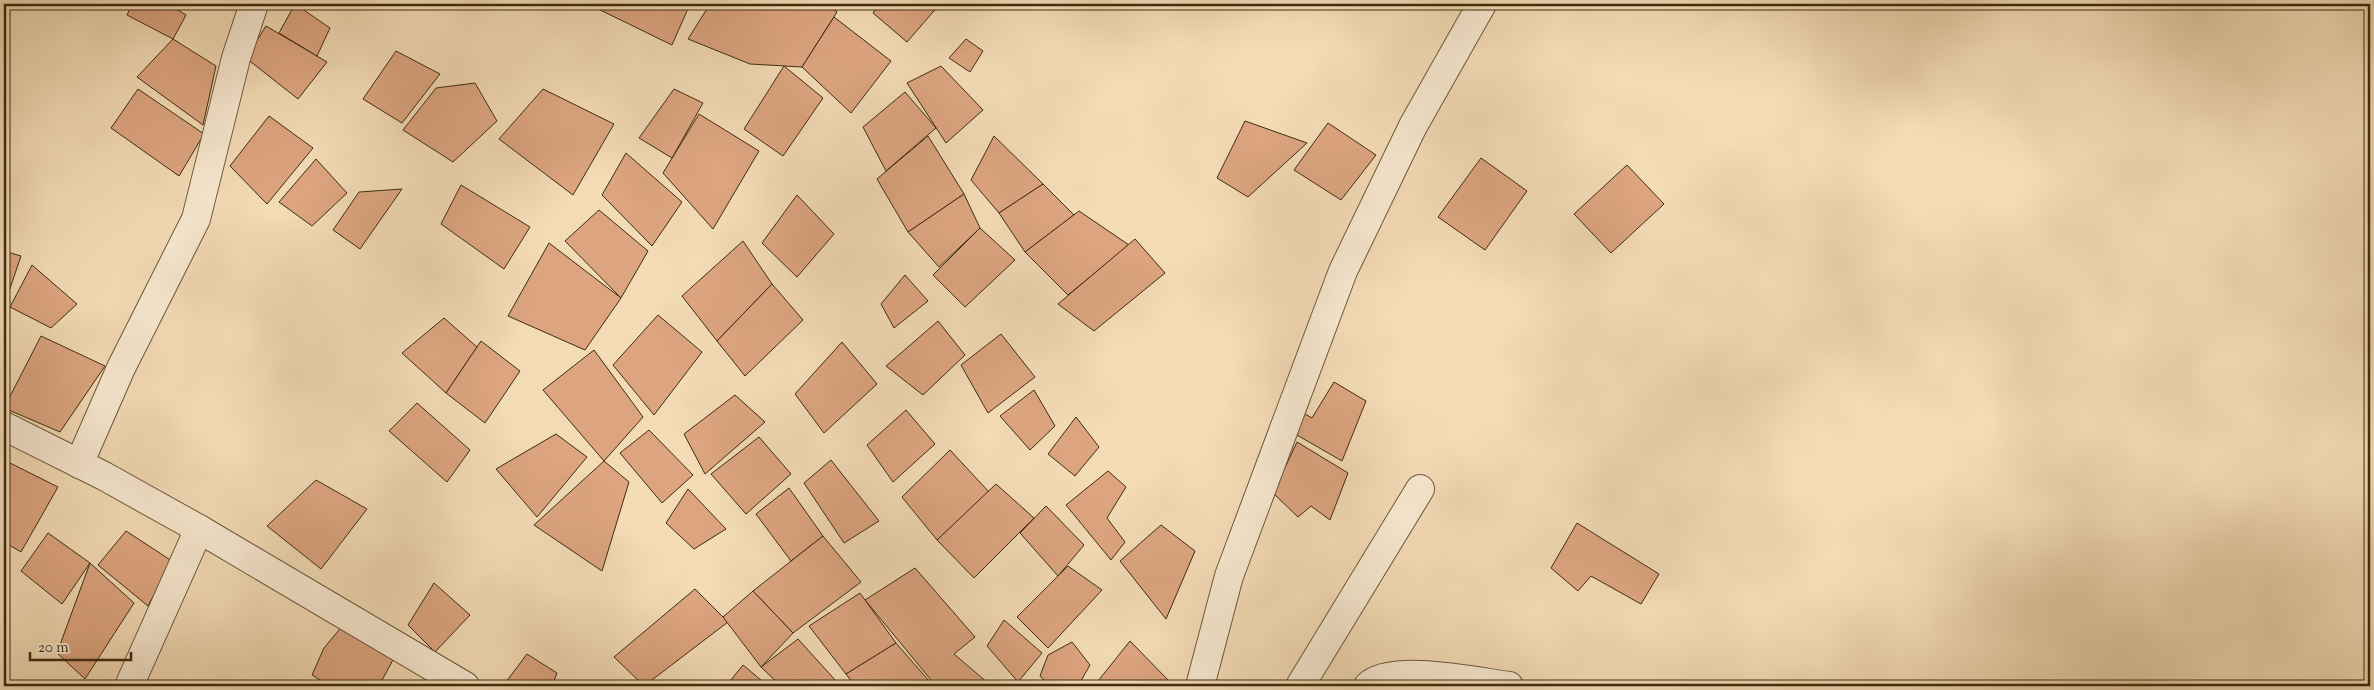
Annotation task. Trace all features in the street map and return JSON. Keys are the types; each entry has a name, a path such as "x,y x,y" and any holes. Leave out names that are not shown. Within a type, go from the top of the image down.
{"street":[{"path":"79,464 121,368 196,219 236,58 254,4"},
{"path":"1200,686 1229,576 1343,271 1413,126 1482,4"},
{"path":"4,426 199,529 465,686"},
{"path":"1300,686 1420,489"},
{"path":"129,686 199,529"},
{"path":"1368,686 1373,681 1411,673 1509,686"}],"building":[{"path":"132,4 168,4 186,15 173,39 127,15"},
{"path":"295,4 330,28 317,56 279,33"},
{"path":"588,4 690,4 672,45"},
{"path":"710,4 827,4 837,12 802,67 750,64 688,39"},
{"path":"879,4 940,4 907,42 873,13"},
{"path":"834,17 891,61 851,113 802,67"},
{"path":"266,26 327,62 298,99 246,58"},
{"path":"173,39 216,66 203,125 137,77"},
{"path":"966,39 983,51 970,72 949,58"},
{"path":"396,51 440,74 402,123 363,99"},
{"path":"784,66 823,98 783,156 744,129"},
{"path":"941,66 983,110 946,143 907,83"},
{"path":"475,83 497,121 453,162 403,130 436,88"},
{"path":"138,89 204,134 179,176 111,128"},
{"path":"543,89 614,124 573,195 499,139"},
{"path":"674,89 703,103 672,158 639,138"},
{"path":"905,92 936,128 886,171 863,127"},
{"path":"699,114 759,151 713,229 663,173"},
{"path":"269,116 313,148 267,204 230,166"},
{"path":"1245,121 1307,143 1248,197 1217,178"},
{"path":"1328,123 1376,155 1341,200 1294,170"},
{"path":"928,136 964,194 908,232 877,179"},
{"path":"994,136 1043,184 999,213 971,180"},
{"path":"626,153 682,202 652,246 602,195"},
{"path":"1481,158 1527,191 1485,250 1438,217"},
{"path":"316,159 347,193 312,226 279,202"},
{"path":"1627,165 1664,204 1611,253 1574,214"},
{"path":"1043,184 1074,215 1025,252 999,213"},
{"path":"461,185 530,227 504,269 441,224"},
{"path":"402,189 360,249 333,230 359,192"},
{"path":"964,194 980,228 939,267 908,232"},
{"path":"797,195 834,234 797,277 762,243"},
{"path":"599,210 648,251 621,298 565,241"},
{"path":"1079,211 1129,245 1068,295 1025,252"},
{"path":"980,228 1015,260 965,307 933,275"},
{"path":"1135,239 1165,273 1094,331 1058,304"},
{"path":"743,241 772,284 717,341 682,296"},
{"path":"549,243 621,298 585,350 508,316"},
{"path":"4,251 21,256 4,306"},
{"path":"32,265 77,304 51,328 10,307"},
{"path":"905,275 928,301 894,328 881,304"},
{"path":"772,284 803,320 745,376 717,341"},
{"path":"658,315 702,352 654,415 613,365"},
{"path":"444,318 477,347 446,393 402,353"},
{"path":"938,321 965,355 923,395 886,366"},
{"path":"1001,334 1035,377 988,413 961,365"},
{"path":"41,336 105,366 60,432 4,408"},
{"path":"481,341 520,371 485,423 446,393"},
{"path":"842,342 877,384 824,433 795,394"},
{"path":"594,350 643,417 604,461 543,390"},
{"path":"1334,382 1366,401 1342,461 1290,431 1300,411 1312,418"},
{"path":"1034,390 1055,426 1030,450 1000,416"},
{"path":"735,395 765,422 705,474 684,434"},
{"path":"417,403 470,450 447,482 389,431"},
{"path":"906,410 935,444 893,482 867,445"},
{"path":"1076,417 1099,447 1075,476 1048,454"},
{"path":"649,430 693,475 662,503 620,453"},
{"path":"556,434 587,457 537,517 496,469"},
{"path":"759,437 791,474 746,514 711,474"},
{"path":"1297,442 1348,473 1330,520 1311,506 1298,517 1273,493"},
{"path":"950,450 989,492 937,540 902,497"},
{"path":"4,460 58,487 21,552 4,542"},
{"path":"831,460 879,521 844,543 804,483"},
{"path":"604,461 629,482 602,571 534,525"},
{"path":"1108,471 1126,487 1107,518 1125,542 1111,560 1066,505"},
{"path":"316,480 367,509 321,569 267,526"},
{"path":"996,484 1034,518 974,578 937,540"},
{"path":"789,488 823,536 791,561 756,514"},
{"path":"688,489 726,529 694,549 666,523"},
{"path":"1046,506 1084,545 1058,576 1020,533"},
{"path":"1577,523 1659,574 1641,604 1591,576 1578,591 1551,568"},
{"path":"1161,525 1195,551 1166,619 1120,561"},
{"path":"126,531 172,561 148,606 98,565"},
{"path":"48,533 90,563 62,604 21,571"},
{"path":"823,536 861,582 793,633 753,591"},
{"path":"90,563 134,603 85,679 57,653"},
{"path":"1068,566 1102,590 1048,648 1017,617"},
{"path":"915,568 975,637 954,654 988,683 984,686 936,686 865,600"},
{"path":"434,583 470,615 435,652 408,625"},
{"path":"695,589 728,622 644,686 614,657"},
{"path":"753,591 793,633 761,667 723,617"},
{"path":"860,593 896,643 846,674 809,626"},
{"path":"1004,620 1042,653 1018,682 987,646"},
{"path":"344,624 395,656 379,686 330,686 312,675 324,648"},
{"path":"798,639 836,681 829,686 781,686 761,667"},
{"path":"1130,641 1170,682 1165,686 1094,686"},
{"path":"1072,642 1090,665 1078,686 1050,686 1040,676 1048,655"},
{"path":"896,643 930,682 924,686 855,686 846,674"},
{"path":"527,654 557,673 552,686 503,686"},
{"path":"743,665 768,686 726,686"}]}
